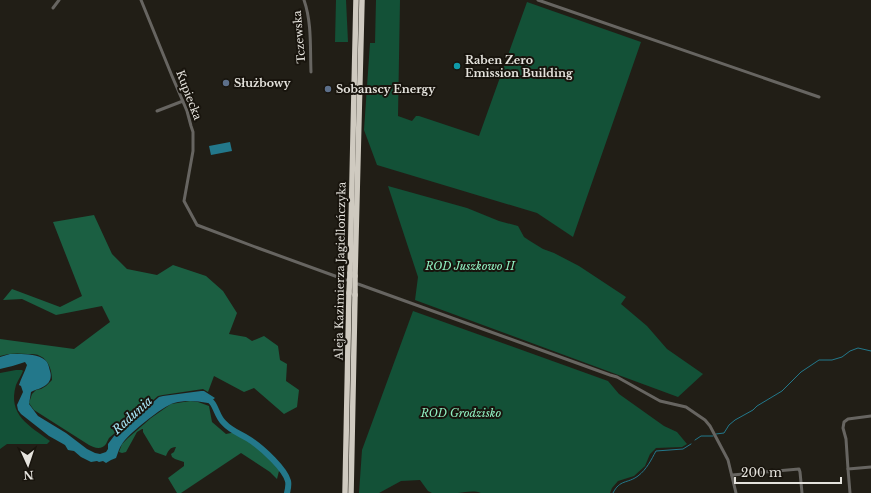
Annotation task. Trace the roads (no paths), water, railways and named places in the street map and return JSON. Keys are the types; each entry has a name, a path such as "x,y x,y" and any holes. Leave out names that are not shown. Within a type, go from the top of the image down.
{"highway":[{"path":"356,0 358,49"},
{"path":"358,49 362,0"},
{"name":"Aleja Kazimierza Jagiellończyka","path":"345,493 353,274 358,49"},
{"name":"Aleja Kazimierza Jagiellończyka","path":"351,493 352,294"}],"street":[{"path":"53,8 59,0"},
{"name":"Kupiecka","path":"141,0 191,126 193,151 184,201 197,225 346,280"},
{"name":"Tczewska","path":"304,0 309,19 311,72"},
{"path":"538,0 819,97"},
{"path":"157,111 182,101"},
{"path":"358,284 617,377 660,400 686,407 708,422 728,460 736,493"},
{"path":"850,493 846,439 843,428 844,422 848,419 871,416"},
{"path":"848,469 871,466"},
{"path":"732,475 798,469 800,472 802,493"}],"water":[{"path":"230,142 232,151 211,155 209,146"},
{"path":"10,354 33,355 46,361 51,373 49,382 31,392 29,404 38,416 95,453 100,454 106,452 108,449 108,444 114,436 159,397 204,391 215,398 208,403 187,401 169,405 138,427 126,439 119,449 116,458 106,463 103,461 91,462 81,457 74,451 68,450 65,445 49,436 18,410 17,405 23,392 21,386 19,385 27,365 25,362 0,369 0,357"}],"waterway":[{"path":"716,434 724,433 729,425 735,420 782,391 801,372 819,360 832,360 842,357 850,351 858,348 871,351"},
{"name":"Radunia","path":"204,397 214,405 221,420 227,426 257,445 278,465 288,481 287,493"},
{"path":"695,440 701,436 713,436"},
{"path":"613,493 618,486 638,476 644,470 656,451 683,449 691,444"}],"place":[{"name":"Raben Zero Emission Building","path":"457,66"},
{"name":"Służbowy","path":"226,83"},
{"name":"Sobanscy Energy","path":"328,89"}],"park label":[{"name":"ROD Juszkowo II","path":"470,266"},
{"name":"ROD Grodzisko","path":"461,413"}]}
